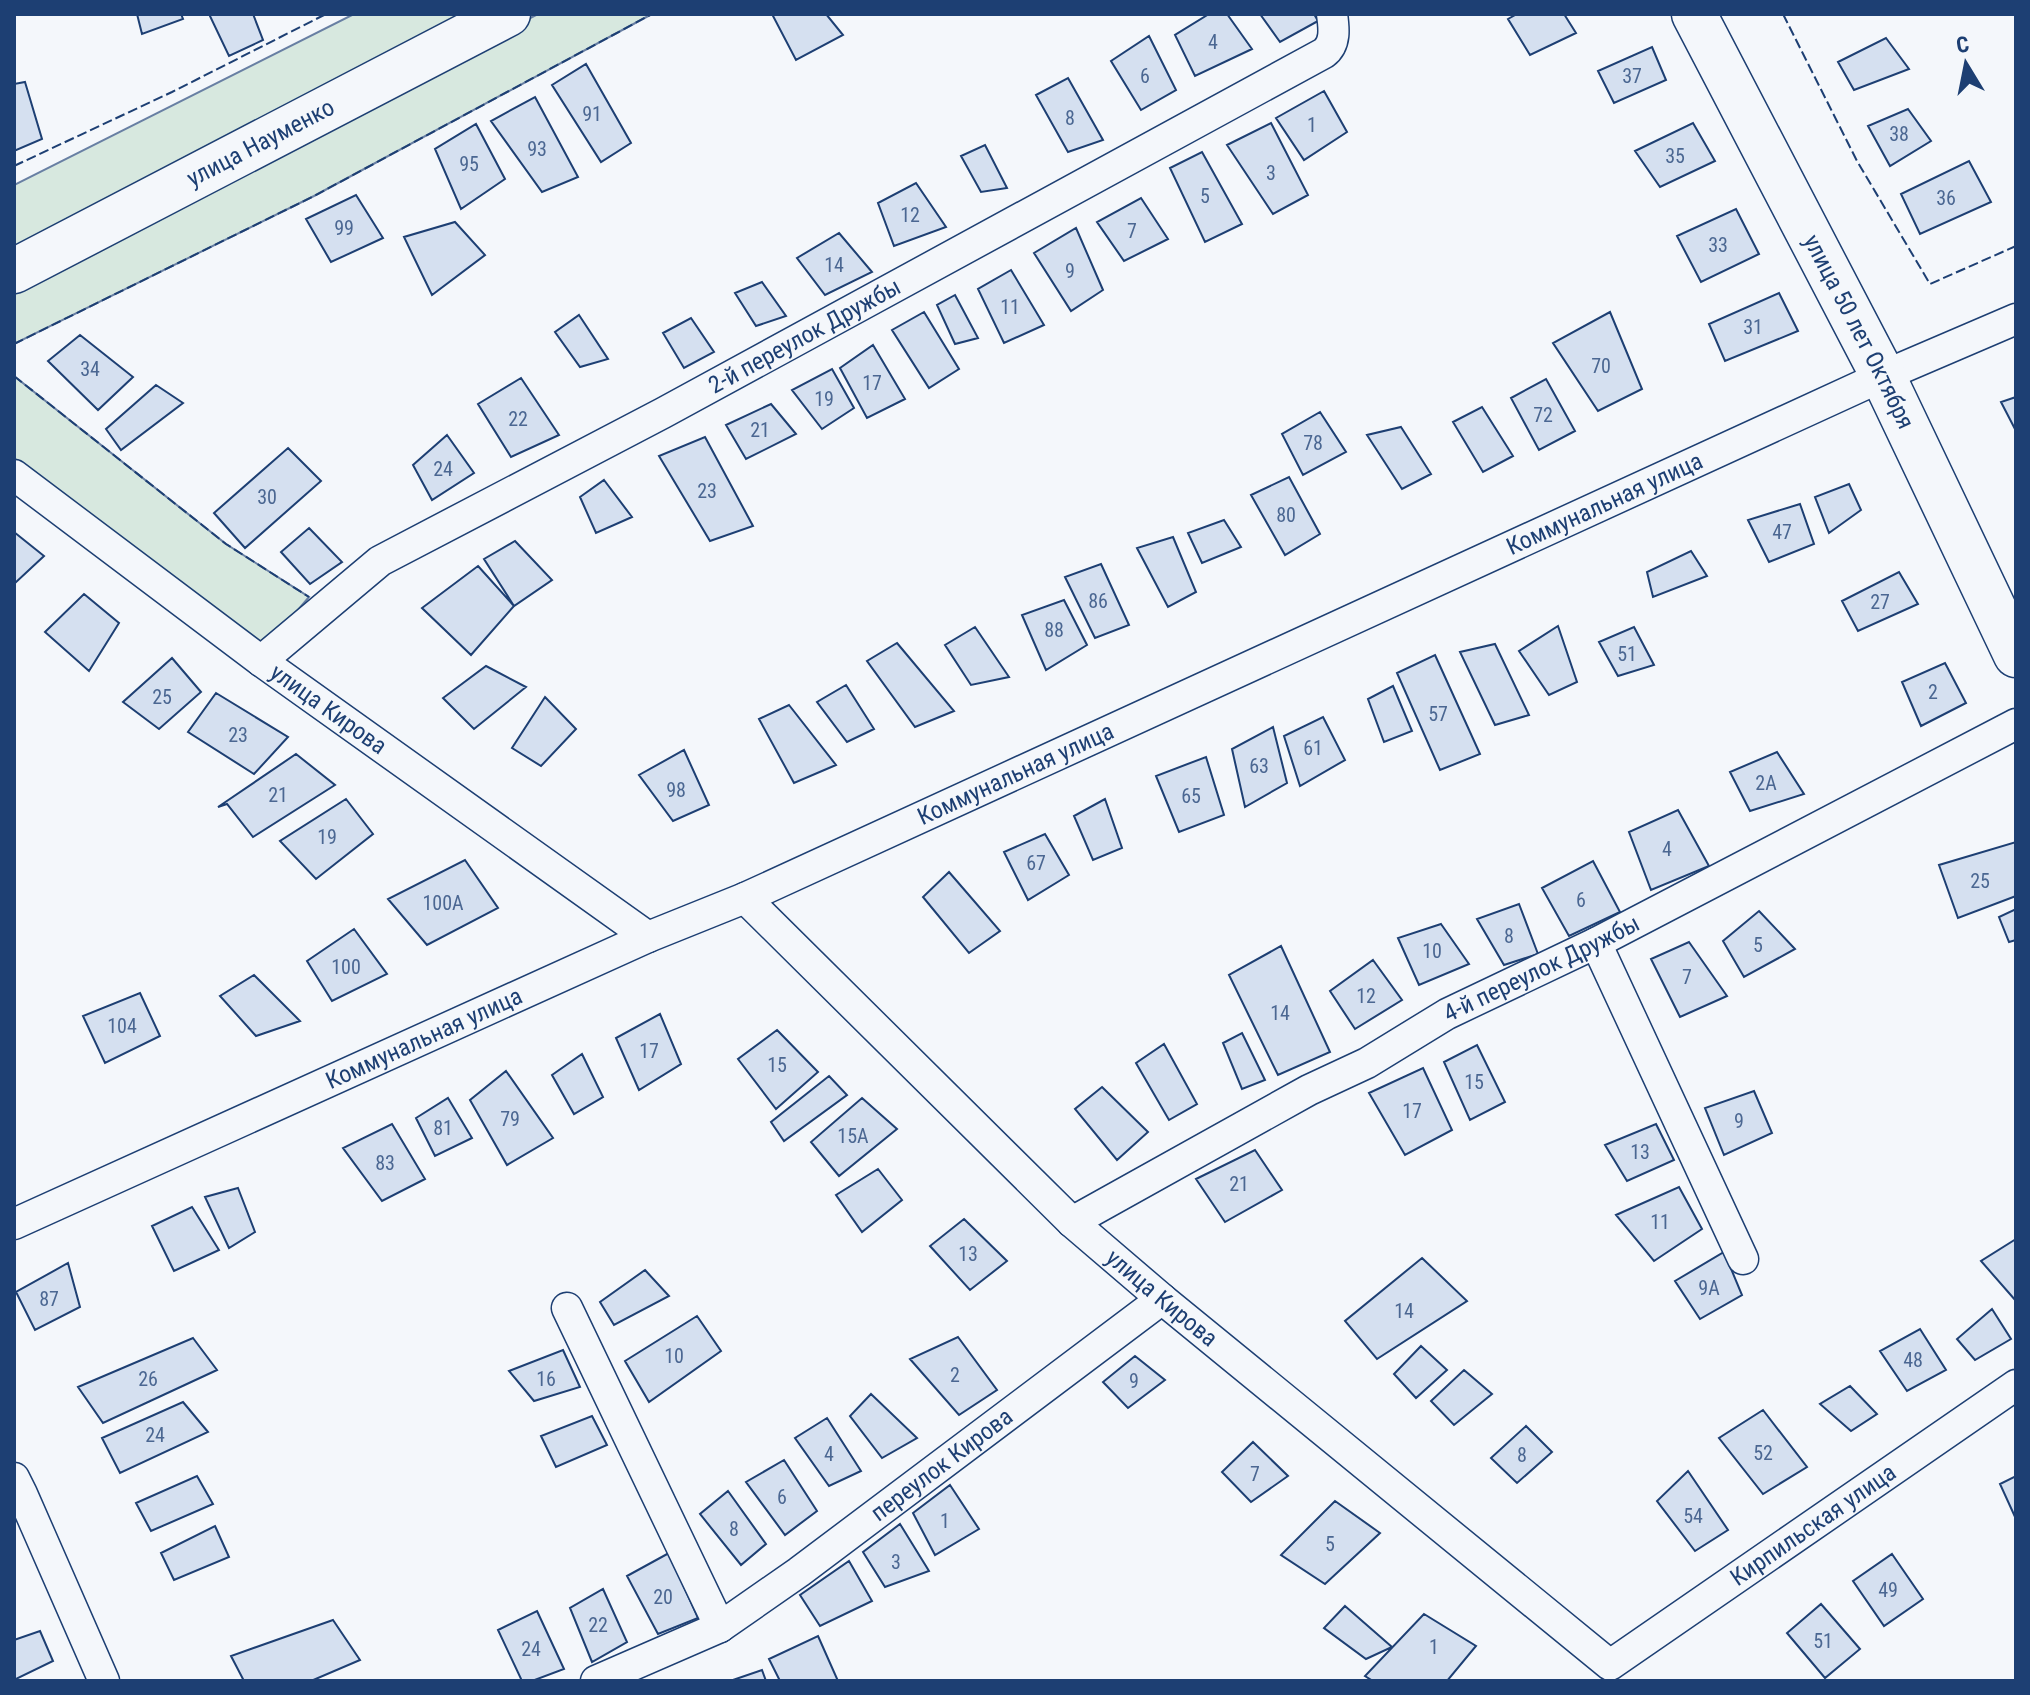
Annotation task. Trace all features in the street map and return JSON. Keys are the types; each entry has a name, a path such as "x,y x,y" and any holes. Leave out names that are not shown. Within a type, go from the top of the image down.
{"main road":[{"name":"улица Науменко","path":"14,271 508,14"},
{"name":"улица 50 лет Октября","path":"1694,14 1883,376 2016,655"}],"street":[{"name":"2-й переулок Дружбы","path":"261,661 380,561 677,405 1324,53 1332,44 1332,14"},
{"name":"Коммунальная улица","path":"14,1224 648,937 745,898 1883,376 2016,319"},
{"name":"улица Кирова","path":"14,475 261,661 648,937"},
{"name":"4-й переулок Дружбы","path":"1072,1222 1309,1090 1367,1063 1447,1014 1596,943 2016,724"},
{"name":"улица Кирова","path":"745,898 1072,1222 1610,1665"},
{"path":"1596,943 1743,1259"},
{"name":"переулок Кирова","path":"596,1681 720,1627 799,1572 1162,1299"},
{"path":"567,1308 720,1627"},
{"name":"Кирпильская улица","path":"1610,1665 2016,1385"},
{"path":"14,1478 104,1681"}],"shaded area":[{"path":"354,14 465,14 14,247 14,185"},
{"path":"538,14 652,14 314,196 14,344 14,286"},
{"path":"14,376 226,544 309,597 274,638 252,643 14,458"}],"building":[{"path":"137,14 181,14 183,19 142,34"},
{"path":"209,14 253,14 263,40 229,56"},
{"path":"772,14 826,14 843,35 796,60"},
{"path":"1209,14 1227,14 1252,49 1195,76 1175,35"},
{"path":"1260,14 1314,14 1318,21 1280,42"},
{"path":"1517,14 1564,14 1576,33 1530,55 1508,19"},
{"path":"1149,36 1176,90 1141,110 1111,61"},
{"path":"1886,38 1909,69 1854,90 1838,62"},
{"path":"1652,47 1666,80 1614,103 1598,71"},
{"path":"586,64 631,143 601,162 552,85"},
{"path":"1068,78 1103,140 1068,152 1036,95"},
{"path":"25,82 42,139 14,151 14,84"},
{"path":"1324,91 1347,132 1304,160 1276,118"},
{"path":"535,97 578,177 542,192 491,121"},
{"path":"1908,109 1931,141 1890,166 1868,126"},
{"path":"1271,123 1308,195 1273,214 1227,145"},
{"path":"1693,123 1715,161 1660,187 1635,151"},
{"path":"476,124 505,179 461,209 435,149"},
{"path":"985,145 1007,188 981,192 961,156"},
{"path":"1202,152 1242,224 1205,242 1170,168"},
{"path":"1969,161 1991,202 1920,234 1901,194"},
{"path":"916,183 946,227 894,246 878,203"},
{"path":"356,195 383,238 331,262 306,219"},
{"path":"1141,198 1168,239 1124,261 1097,222"},
{"path":"1736,209 1759,254 1701,282 1677,236"},
{"path":"455,222 485,255 432,295 404,237"},
{"path":"1076,228 1103,290 1071,311 1034,253"},
{"path":"839,233 872,272 825,295 797,258"},
{"path":"1011,270 1044,325 1004,343 978,289"},
{"path":"762,282 786,316 756,326 735,293"},
{"path":"1779,293 1798,331 1725,361 1709,324"},
{"path":"955,295 978,338 955,344 937,305"},
{"path":"924,312 959,369 929,388 892,330"},
{"path":"1610,312 1642,389 1598,411 1553,343"},
{"path":"579,315 608,359 580,367 555,332"},
{"path":"691,318 714,352 684,368 663,333"},
{"path":"80,335 133,377 98,410 48,361"},
{"path":"873,345 905,399 867,418 840,368"},
{"path":"832,369 854,408 822,429 792,390"},
{"path":"521,378 559,435 511,457 478,404"},
{"path":"1546,379 1575,431 1539,450 1511,398"},
{"path":"156,385 183,403 121,450 106,429"},
{"path":"2016,397 2016,431 2001,402"},
{"path":"771,404 796,434 746,459 726,425"},
{"path":"1482,407 1513,456 1483,472 1453,422"},
{"path":"1320,412 1346,452 1303,475 1282,434"},
{"path":"1401,427 1431,474 1402,489 1367,435"},
{"path":"447,435 474,473 432,500 413,465"},
{"path":"705,437 753,526 710,541 659,456"},
{"path":"288,448 321,481 245,548 214,513"},
{"path":"1289,477 1320,534 1285,555 1251,495"},
{"path":"604,480 632,517 596,533 580,497"},
{"path":"1849,484 1861,510 1829,533 1815,497"},
{"path":"1800,504 1814,544 1769,562 1748,520"},
{"path":"1224,520 1241,547 1202,563 1188,533"},
{"path":"309,528 342,562 310,584 281,552"},
{"path":"14,532 44,556 14,584"},
{"path":"1173,537 1196,592 1168,607 1137,548"},
{"path":"515,541 552,580 514,606 484,559"},
{"path":"1691,551 1707,576 1653,597 1647,572"},
{"path":"1101,564 1129,625 1095,638 1065,577"},
{"path":"478,566 514,606 471,655 422,608"},
{"path":"1899,572 1918,604 1858,631 1842,601"},
{"path":"84,594 119,623 89,671 45,632"},
{"path":"1064,600 1087,645 1046,670 1022,615"},
{"path":"1558,626 1577,682 1549,695 1519,651"},
{"path":"975,627 1009,677 971,685 945,645"},
{"path":"1634,627 1654,665 1618,676 1599,642"},
{"path":"897,643 954,711 915,727 867,661"},
{"path":"1495,644 1529,715 1495,725 1460,652"},
{"path":"1435,655 1480,754 1440,770 1397,673"},
{"path":"172,658 201,692 159,729 123,702"},
{"path":"1945,663 1966,703 1921,726 1902,682"},
{"path":"486,666 526,687 474,729 443,698"},
{"path":"846,685 874,729 847,742 817,702"},
{"path":"1393,686 1412,731 1384,742 1368,699"},
{"path":"216,693 288,737 254,774 188,732"},
{"path":"545,697 576,729 541,766 512,748"},
{"path":"789,705 836,765 794,783 759,719"},
{"path":"1323,717 1345,760 1300,786 1284,736"},
{"path":"1273,727 1287,783 1245,807 1232,749"},
{"path":"684,750 709,805 673,821 639,775"},
{"path":"1777,752 1804,794 1750,811 1730,772"},
{"path":"296,754 335,785 253,837 227,804 218,807"},
{"path":"1206,757 1224,815 1179,832 1156,776"},
{"path":"346,799 373,834 316,879 280,841"},
{"path":"1105,799 1122,848 1093,860 1074,816"},
{"path":"1678,810 1709,866 1651,890 1629,832"},
{"path":"1045,834 1069,875 1028,900 1004,852"},
{"path":"2016,842 2016,896 1958,918 1939,865"},
{"path":"465,860 498,908 427,945 388,899"},
{"path":"1593,861 1620,912 1569,936 1542,888"},
{"path":"949,872 1000,931 969,953 923,897"},
{"path":"1519,904 1538,954 1504,965 1477,919"},
{"path":"2016,909 2016,940 2009,942 1999,917"},
{"path":"1759,911 1795,949 1744,977 1723,941"},
{"path":"1441,924 1469,964 1419,985 1398,938"},
{"path":"354,929 387,974 332,1001 307,961"},
{"path":"1689,942 1727,996 1680,1017 1651,959"},
{"path":"1281,946 1330,1052 1278,1075 1229,975"},
{"path":"1373,960 1402,1000 1355,1029 1330,991"},
{"path":"254,975 300,1021 256,1036 220,996"},
{"path":"140,993 160,1036 105,1063 83,1016"},
{"path":"660,1014 681,1064 639,1090 616,1038"},
{"path":"777,1030 818,1072 776,1109 738,1059"},
{"path":"1242,1033 1265,1080 1242,1089 1223,1043"},
{"path":"1164,1044 1197,1104 1169,1120 1136,1063"},
{"path":"1477,1045 1505,1102 1470,1120 1444,1062"},
{"path":"582,1054 603,1097 574,1114 552,1075"},
{"path":"1423,1068 1452,1130 1405,1155 1369,1093"},
{"path":"506,1071 553,1138 507,1165 470,1100"},
{"path":"829,1076 847,1095 784,1141 771,1122"},
{"path":"1102,1087 1148,1132 1117,1160 1075,1109"},
{"path":"1754,1091 1772,1133 1724,1155 1705,1108"},
{"path":"448,1098 472,1138 435,1156 416,1118"},
{"path":"862,1098 897,1129 839,1176 811,1142"},
{"path":"392,1124 425,1179 382,1201 343,1148"},
{"path":"1656,1124 1674,1160 1627,1181 1605,1145"},
{"path":"1255,1150 1282,1190 1225,1222 1196,1179"},
{"path":"878,1169 902,1200 862,1232 836,1195"},
{"path":"1679,1187 1702,1229 1654,1261 1616,1215"},
{"path":"238,1188 255,1232 229,1248 205,1197"},
{"path":"192,1207 219,1250 174,1271 152,1226"},
{"path":"964,1219 1007,1261 970,1290 930,1246"},
{"path":"2016,1239 2016,1301 1981,1261"},
{"path":"1724,1252 1742,1295 1700,1319 1675,1281"},
{"path":"1422,1258 1467,1301 1377,1359 1345,1321"},
{"path":"68,1263 80,1307 35,1330 16,1292"},
{"path":"645,1270 669,1296 614,1325 600,1302"},
{"path":"1992,1309 2011,1339 1975,1360 1957,1339"},
{"path":"697,1316 721,1351 649,1402 625,1361"},
{"path":"1920,1329 1946,1370 1907,1391 1880,1351"},
{"path":"958,1337 997,1390 959,1415 910,1359"},
{"path":"193,1338 217,1370 103,1423 78,1387"},
{"path":"1421,1346 1447,1370 1416,1398 1394,1374"},
{"path":"563,1350 580,1387 534,1401 509,1371"},
{"path":"1135,1356 1165,1380 1128,1408 1103,1382"},
{"path":"1464,1370 1492,1394 1454,1425 1431,1401"},
{"path":"1850,1386 1877,1414 1851,1431 1820,1404"},
{"path":"871,1394 917,1438 882,1458 850,1416"},
{"path":"183,1402 208,1432 120,1473 102,1438"},
{"path":"1763,1410 1807,1467 1763,1494 1719,1438"},
{"path":"592,1416 607,1445 556,1467 541,1436"},
{"path":"827,1418 861,1471 829,1486 795,1438"},
{"path":"1526,1426 1552,1452 1517,1483 1491,1458"},
{"path":"1253,1442 1288,1476 1251,1502 1222,1472"},
{"path":"784,1460 817,1511 785,1535 746,1482"},
{"path":"1688,1471 1728,1530 1695,1551 1657,1501"},
{"path":"197,1476 213,1504 151,1531 136,1503"},
{"path":"2016,1476 2016,1519 2000,1484"},
{"path":"950,1485 979,1529 935,1555 913,1513"},
{"path":"728,1491 766,1544 741,1565 700,1514"},
{"path":"1335,1501 1380,1533 1325,1584 1281,1555"},
{"path":"900,1524 929,1571 885,1587 863,1552"},
{"path":"215,1526 229,1557 174,1580 161,1553"},
{"path":"669,1553 698,1618 658,1634 627,1576"},
{"path":"1892,1554 1923,1599 1884,1626 1853,1581"},
{"path":"849,1561 872,1601 820,1626 800,1595"},
{"path":"603,1589 627,1642 592,1662 570,1608"},
{"path":"1821,1604 1860,1649 1825,1678 1787,1633"},
{"path":"1345,1606 1392,1647 1366,1659 1324,1628"},
{"path":"537,1611 564,1669 532,1681 522,1681 498,1630"},
{"path":"1424,1614 1476,1646 1447,1681 1373,1681 1365,1676"},
{"path":"333,1620 360,1660 311,1681 244,1681 231,1656"},
{"path":"40,1631 53,1661 14,1680 14,1640"},
{"path":"818,1636 838,1681 780,1681 769,1659"},
{"path":"762,1670 766,1681 730,1681"}],"fence":[{"path":"14,166 172,92 326,14"},
{"path":"14,344 314,196 652,14"},
{"path":"1783,14 1857,161 1930,284 2016,246"},
{"path":"14,376 226,544 309,597"}]}
